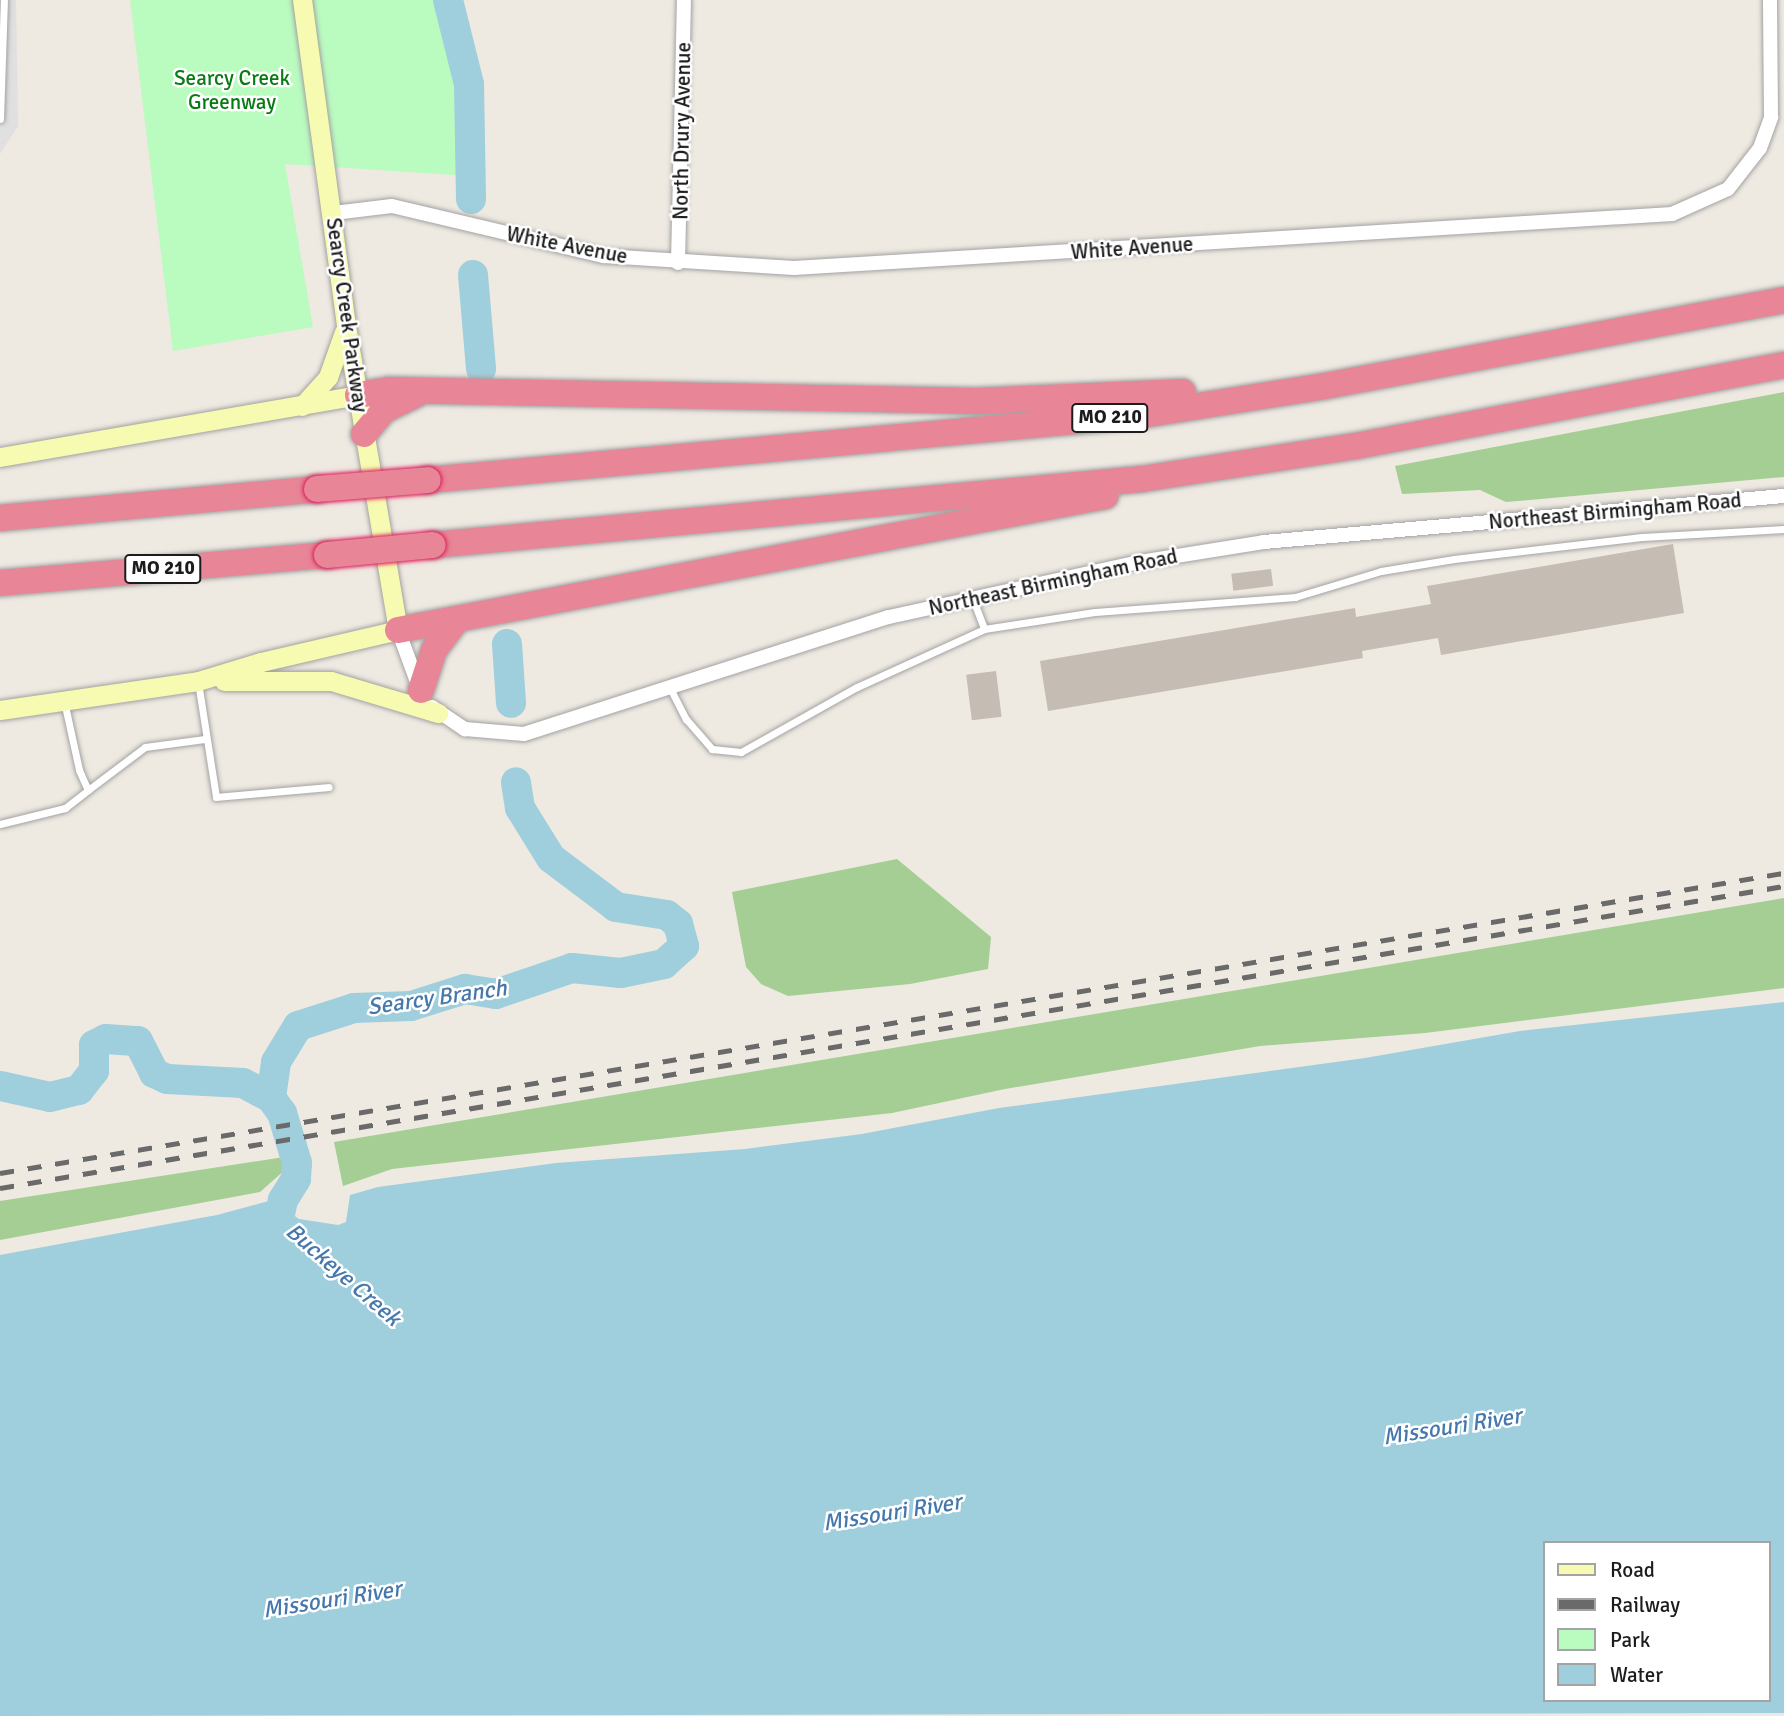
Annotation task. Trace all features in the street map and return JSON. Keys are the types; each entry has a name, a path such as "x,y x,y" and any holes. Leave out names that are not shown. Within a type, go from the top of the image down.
{"highway":[{"name":"MO 210","path":"0,518 1050,425 1203,406 1784,300"},
{"name":"MO 210","path":"0,583 1142,479 1356,446 1784,365"},
{"path":"358,395 388,390 418,393 976,401 1119,397 1273,382 1355,380"},
{"path":"364,434 384,410 418,393"},
{"path":"398,630 1087,502 1142,479"},
{"path":"421,691 434,650 456,621"}],"main road":[{"name":"Searcy Creek Parkway","path":"302,0 334,214 346,324 398,630"},
{"path":"302,406 338,359 346,324"},
{"path":"0,457 358,395"},
{"path":"198,681 261,662 398,630"},
{"path":"0,710 198,681 331,681 438,713"}],"street":[{"name":"North Drury Avenue","path":"678,263 684,0"},
{"name":"White Avenue","path":"334,214 392,206 604,256 678,263 794,268 1672,214 1728,189 1760,148 1771,117 1770,0"},
{"name":"Northeast Birmingham Road","path":"398,630 421,691 438,713 465,729 524,734 671,690 889,617 972,596 1264,542 1784,496"}],"lane":[{"path":"0,119 4,0"},
{"path":"671,690 687,719 712,749 741,752 856,687 984,629 1095,612 1295,597 1381,571 1454,559 1642,537 1784,529"},
{"path":"972,596 984,629"},
{"path":"198,681 204,739 216,797 329,787"},
{"path":"64,700 79,769 88,790"},
{"path":"0,824 65,808 145,747 204,739"}],"green space":[{"name":"Searcy Creek Greenway","path":"130,0 448,0 469,84 470,176 285,164 313,327 173,351"},
{"path":"1784,392 1784,477 1506,502 1480,490 1402,494 1395,466"},
{"path":"897,859 991,937 988,969 910,984 788,996 761,984 746,967 732,892"},
{"path":"1784,898 1784,988 1425,1033 1260,1046 1005,1089 892,1113 392,1169 343,1186 334,1142"},
{"path":"284,1157 286,1169 260,1192 0,1240 0,1201"}],"shaded area":[{"path":"0,0 16,0 18,126 0,154"}],"water":[{"name":"Missouri River","path":"1784,1002 1784,1713 0,1716 0,1255 217,1215 276,1199 288,1203 290,1213 299,1219 338,1225 346,1222 350,1195 378,1187 556,1163 745,1149 862,1134 999,1108 1365,1058 1520,1031"}],"building":[{"path":"1673,544 1684,613 1441,655 1438,638 1362,651 1363,658 1048,711 1040,661 1355,608 1356,617 1431,604 1427,586"},
{"path":"1271,569 1273,586 1233,591 1231,574"},
{"path":"996,671 1002,717 972,720 966,675"}],"waterway":[{"name":"Searcy Branch","path":"448,0 469,84 471,199"},
{"name":"Searcy Branch","path":"473,275 481,369"},
{"name":"Searcy Branch","path":"507,644 511,703"},
{"name":"Searcy Branch","path":"271,1098 276,1062 298,1026 354,1008 411,1006 465,989 496,994 572,968 621,973 664,964 684,946 678,924 667,915 616,907 551,858 520,808 516,782"},
{"name":"Buckeye Creek","path":"0,1086 50,1097 79,1090 94,1071 94,1045 106,1039 138,1041 154,1073 167,1079 243,1083 271,1098 282,1113 297,1163 296,1179 283,1200 279,1219 290,1236"}],"railway":[{"path":"0,1173 1784,873"},
{"path":"0,1188 1784,886"}]}
